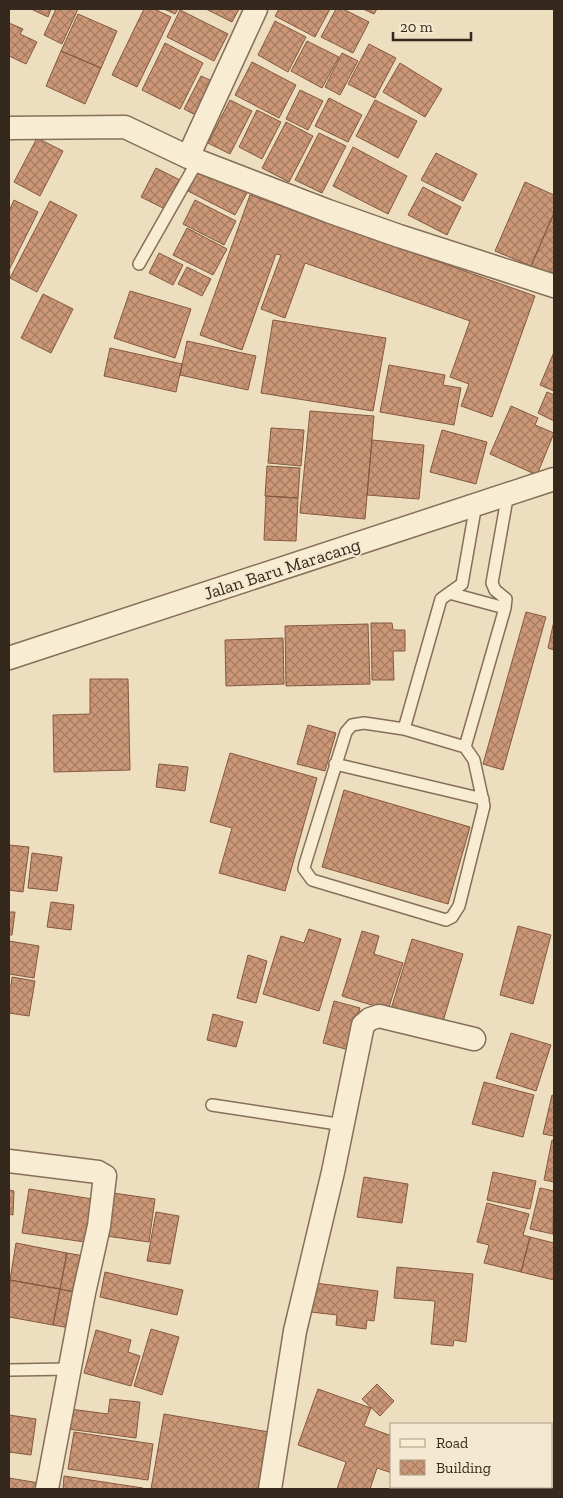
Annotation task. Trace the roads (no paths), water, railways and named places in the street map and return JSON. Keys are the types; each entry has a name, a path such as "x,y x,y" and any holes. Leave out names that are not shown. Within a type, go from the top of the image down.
{"street":[{"path":"193,159 256,9"},
{"path":"9,128 125,127 193,159 390,233 554,286"},
{"name":"Jalan Baru Maracang","path":"9,658 554,479"},
{"path":"270,1489 295,1331 344,1124 359,1035 363,1025 370,1018 379,1016 474,1039"},
{"path":"9,1161 98,1172 105,1176 99,1226 69,1368 47,1489"}],"lane":[{"path":"138,264 193,159"},
{"path":"465,747 505,608 506,599 495,590 492,583 508,494"},
{"path":"404,729 441,599 462,584 476,504"},
{"path":"449,594 505,608"},
{"path":"364,723 404,729 465,747 474,760 483,799 477,838 459,906 452,917 446,920 312,880 306,875 304,869 346,732 352,725 364,723"},
{"path":"335,764 483,799"},
{"path":"212,1105 344,1124"},
{"path":"9,1370 69,1368"}]}
